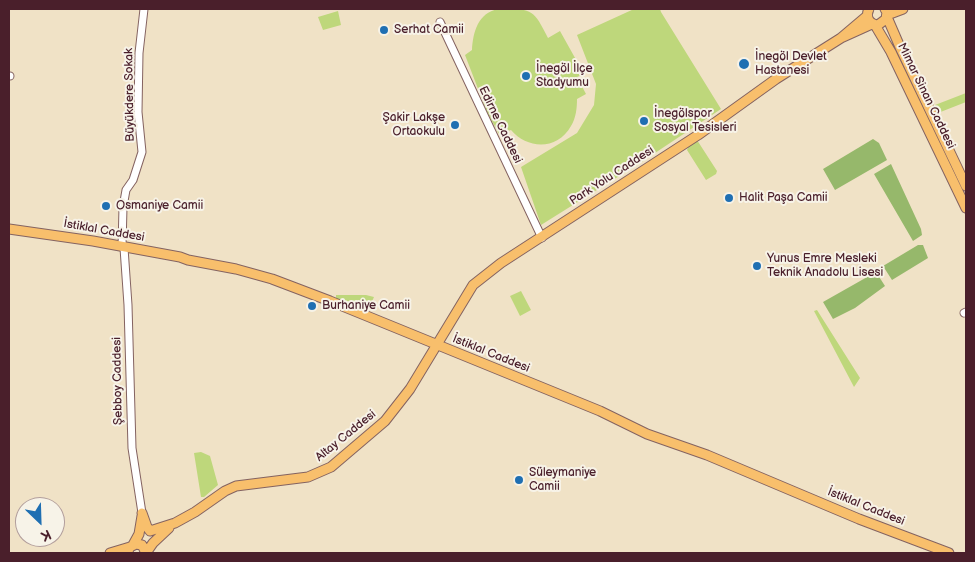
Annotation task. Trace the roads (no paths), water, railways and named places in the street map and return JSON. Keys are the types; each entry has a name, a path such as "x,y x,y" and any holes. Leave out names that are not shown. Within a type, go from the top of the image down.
{"main road":[{"name":"Park Yolu Caddesi","path":"473,285 501,263 698,135 776,79 841,38 869,16 884,22 886,13 903,9"},
{"name":"Mimar Sinan Caddesi","path":"886,13 900,47 966,186"},
{"name":"Mimar Sinan Caddesi","path":"869,16 891,52 966,208"},
{"name":"İstiklal Caddesi","path":"9,230 93,241 180,257 272,279 330,300 600,411 647,434 707,456 859,519 949,553"},
{"name":"Altay Caddesi","path":"174,523 236,486 302,478 331,467 386,421 410,389 473,285"},
{"path":"142,513 147,527 153,536 152,543"},
{"path":"130,548 139,534 142,513"},
{"path":"139,534 174,523"},
{"path":"146,553 152,543 174,523"},
{"path":"110,553 142,545 146,553"}],"street":[{"name":"Büyükdere Sokak","path":"123,247 123,207 126,190 133,180 142,152 138,112 139,53 144,9"},
{"name":"Edirne Caddesi","path":"440,22 542,238"},
{"name":"Şebboy Caddesi","path":"123,247 128,305 132,448 142,513"}],"place":[{"name":"Serhat Camii","path":"384,30"},
{"name":"İnegöl Devlet Hastanesi","path":"744,64"},
{"name":"İnegöl İlçe Stadyumu","path":"526,76"},
{"name":"İnegölspor Sosyal Tesisleri","path":"644,121"},
{"name":"Şakir Lakşe Ortaokulu","path":"455,125"},
{"name":"Halit Paşa Camii","path":"729,198"},
{"name":"Osmaniye Camii","path":"106,206"},
{"name":"Yunus Emre Mesleki Teknik Anadolu Lisesi","path":"757,266"},
{"name":"Burhaniye Camii","path":"312,306"},
{"name":"Süleymaniye Camii","path":"519,480"}]}
